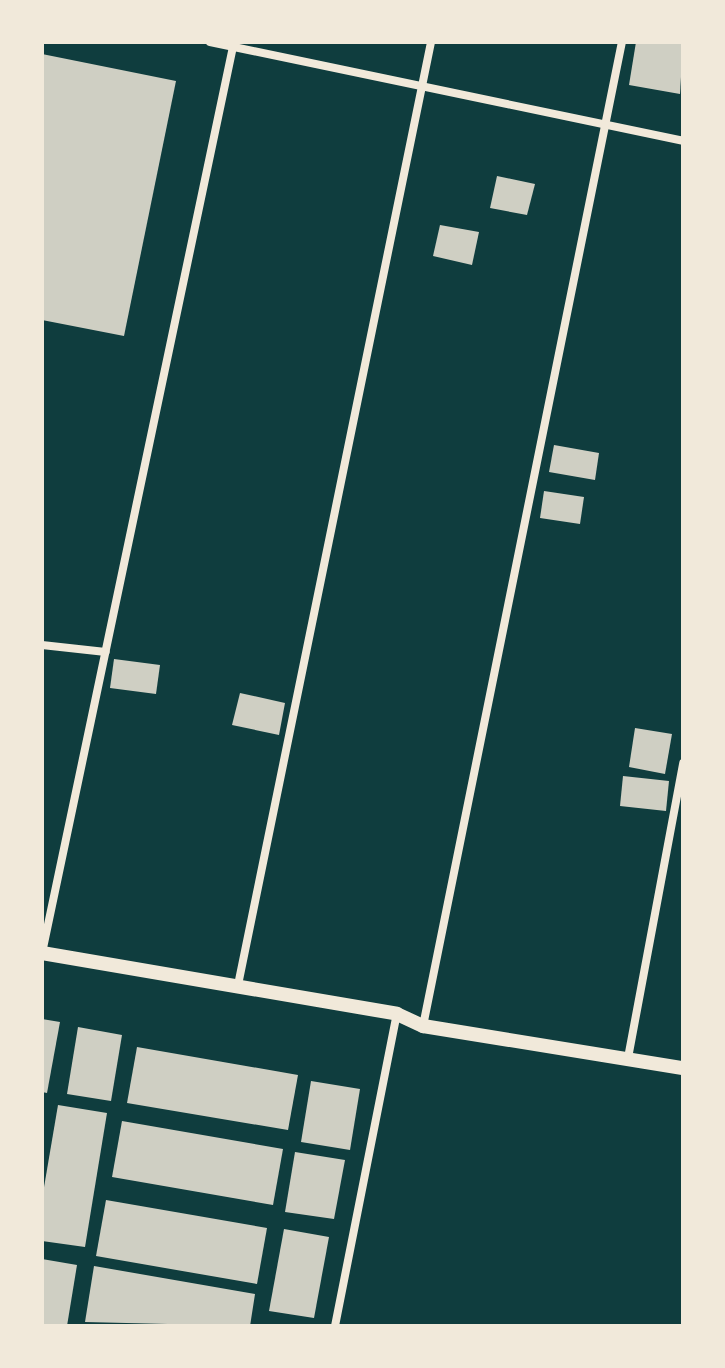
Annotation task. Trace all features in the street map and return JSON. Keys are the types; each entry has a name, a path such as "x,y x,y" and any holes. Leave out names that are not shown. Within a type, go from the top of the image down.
{"street":[{"path":"210,42 234,44 683,141"},
{"path":"238,985 431,42"},
{"path":"423,1026 622,42"},
{"path":"234,44 42,953 397,1014 423,1026 683,1068"},
{"path":"42,645 106,652"},
{"path":"628,1058 683,763"},
{"path":"335,1326 397,1014"}],"building":[{"path":"636,42 683,42 680,94 629,85"},
{"path":"42,54 176,81 124,336 42,320"},
{"path":"497,176 535,184 527,215 490,208"},
{"path":"440,225 479,232 472,265 433,256"},
{"path":"554,445 599,453 595,480 549,472"},
{"path":"544,491 584,497 580,524 540,518"},
{"path":"114,659 160,665 156,694 110,688"},
{"path":"240,693 285,703 279,735 232,725"},
{"path":"635,728 672,734 665,774 629,767"},
{"path":"623,776 669,781 666,811 620,806"},
{"path":"42,1019 60,1022 47,1093 42,1092"},
{"path":"78,1027 122,1035 111,1101 67,1094"},
{"path":"137,1047 298,1075 288,1130 127,1103"},
{"path":"311,1081 360,1089 350,1150 301,1142"},
{"path":"58,1105 107,1113 85,1247 42,1241 42,1199"},
{"path":"122,1121 283,1149 273,1205 112,1177"},
{"path":"295,1152 345,1160 334,1219 285,1212"},
{"path":"106,1200 267,1228 257,1284 96,1256"},
{"path":"284,1229 329,1237 314,1318 269,1311"},
{"path":"42,1259 77,1265 67,1326 42,1326"},
{"path":"94,1266 255,1294 250,1326 85,1322"}]}
